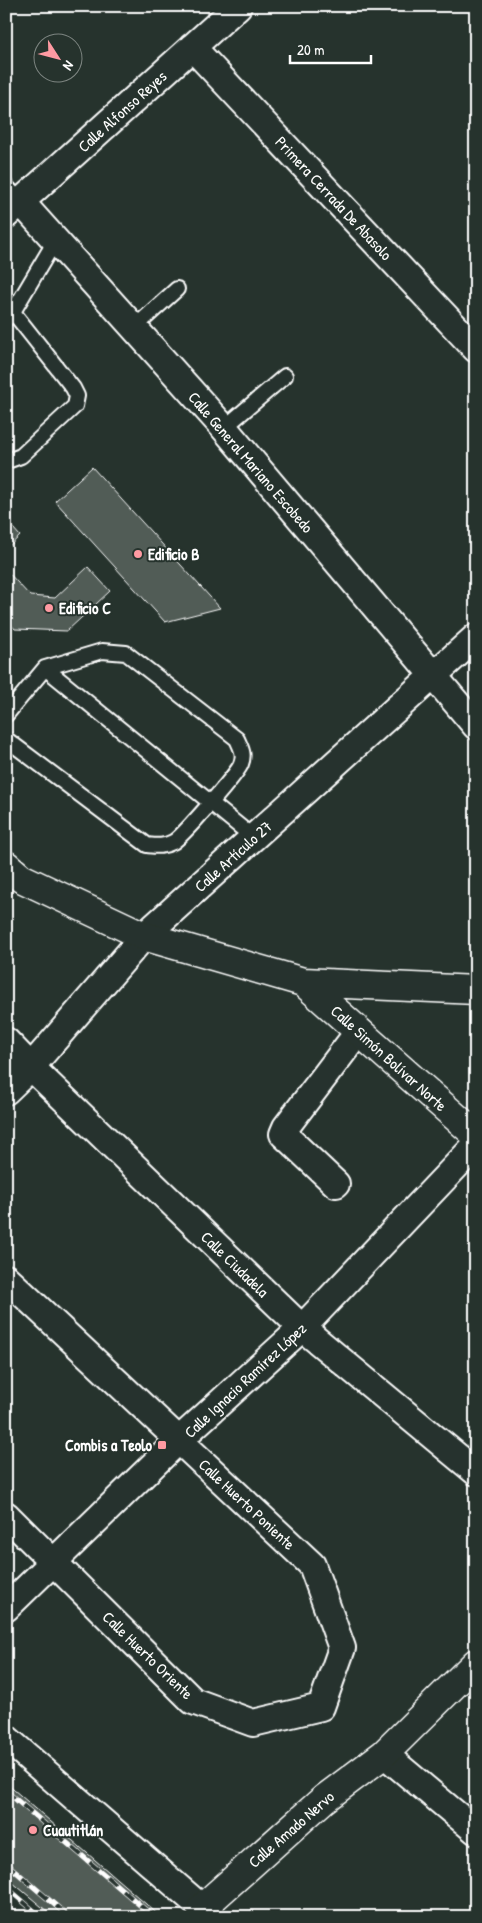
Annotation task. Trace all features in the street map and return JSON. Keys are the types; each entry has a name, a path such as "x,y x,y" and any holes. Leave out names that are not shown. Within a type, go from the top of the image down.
{"street":[{"name":"Calle Alfonso Reyes","path":"11,201 238,6"},
{"name":"Primera Cerrada De Abasolo","path":"192,47 476,349"},
{"name":"Calle General Mariano Escobedo","path":"11,201 55,241 224,428 476,726"},
{"name":"Calle Artículo 27","path":"6,1091 32,1068 144,936 476,637"},
{"path":"6,865 21,878 144,936 303,982 476,990"},
{"name":"Calle Simón Bolívar Norte","path":"303,982 476,1135"},
{"path":"336,1184 283,1134 286,1127 359,1031"},
{"name":"Calle Ciudadela","path":"6,1041 302,1328 476,1472"},
{"name":"Calle Ignacio Ramírez López","path":"6,1608 179,1440 302,1328 476,1145"},
{"name":"Calle Huerto Poniente","path":"6,1278 312,1565 342,1648 321,1707"},
{"name":"Calle Huerto Oriente","path":"6,1515 193,1701 253,1723 321,1707"},
{"name":"Calle Amado Nervo","path":"207,1912 324,1799 384,1754 476,1663"},
{"path":"6,1738 207,1912"},
{"path":"384,1754 476,1830"}],"lane":[{"path":"6,458 10,460 21,456 75,406 77,396 73,388 10,315 55,241"},
{"path":"134,328 177,289"},
{"path":"224,428 285,376"},
{"path":"6,715 45,668 102,651 126,653 237,739 243,754 241,766 210,802 175,841 162,847 147,844 6,739"},
{"path":"45,668 254,838"}],"building":[{"name":"Edificio B","path":"92,467 220,608 165,622 55,501"},
{"path":"6,520 20,536 6,549"},
{"name":"Edificio C","path":"88,567 110,591 67,631 15,629 6,619 6,570 30,596 55,598"},
{"name":"Cuautitlán","path":"6,1783 161,1917 54,1917 6,1877"}],"railway":[{"path":"6,1791 154,1917"},
{"path":"6,1863 69,1917"},
{"path":"6,1887 41,1917"}],"place":[{"name":"Edificio B","path":"138,554"},
{"name":"Edificio C","path":"49,608"},
{"name":"Combis a Teolo","path":"162,1445"},
{"name":"Cuautitlán","path":"33,1830"}]}
